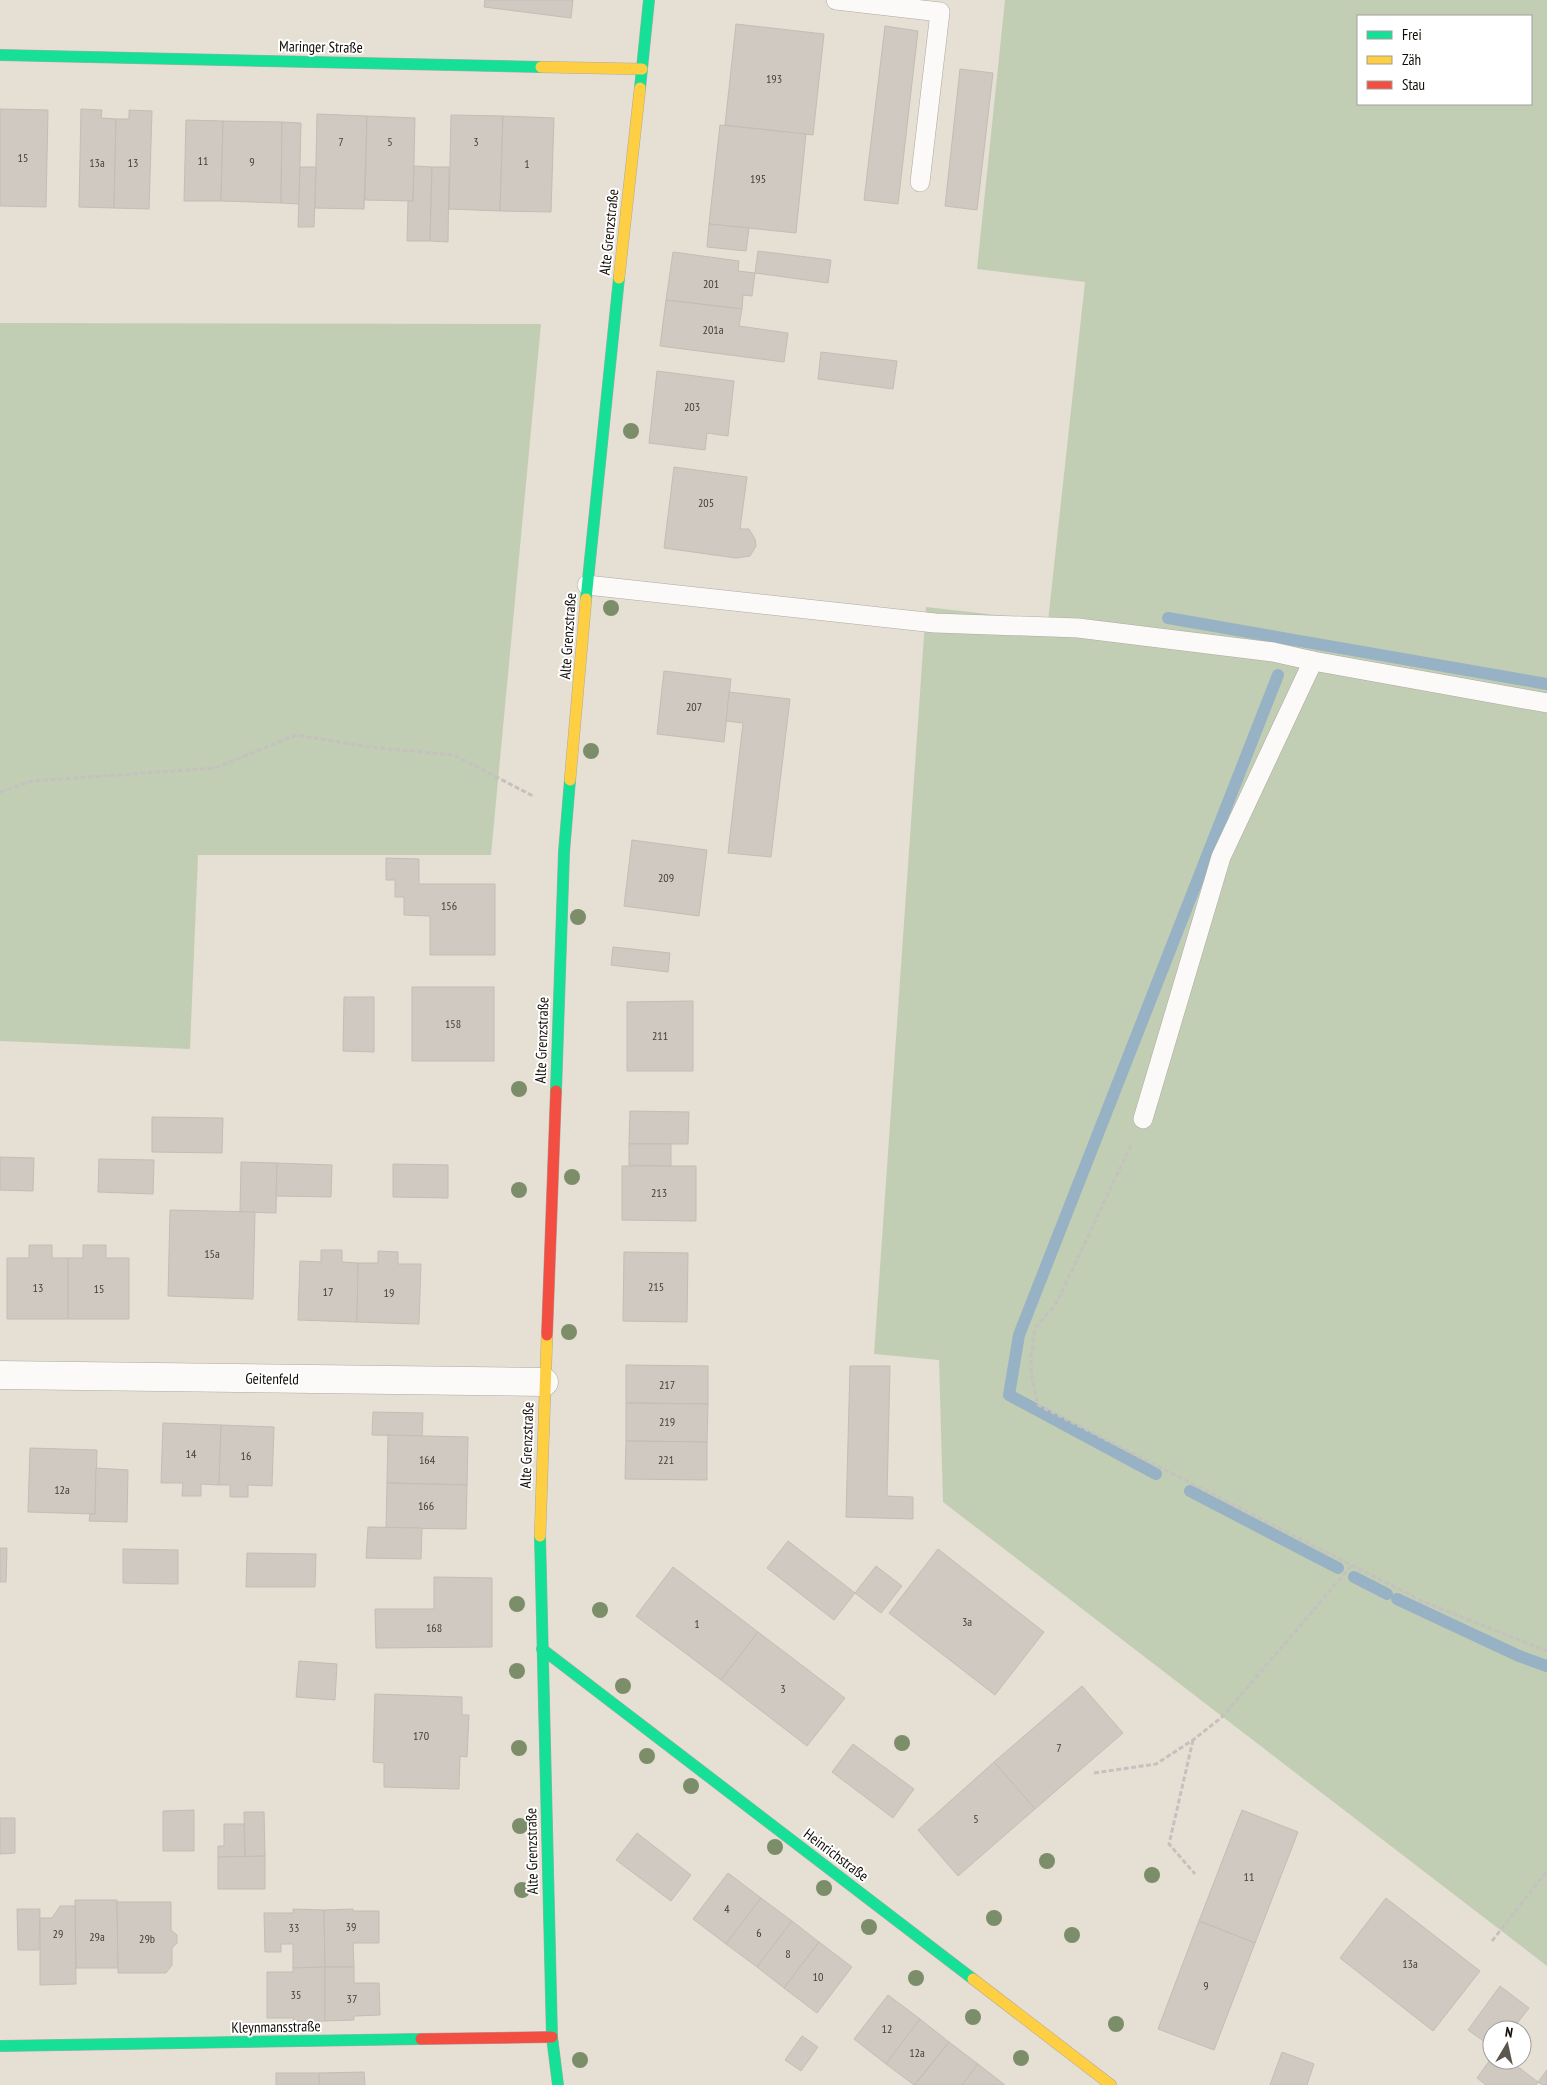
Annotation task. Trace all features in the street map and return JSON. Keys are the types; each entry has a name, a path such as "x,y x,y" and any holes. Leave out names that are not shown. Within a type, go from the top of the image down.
{"street":[{"name":"Alte Grenzstraße","path":"558,2085 552,2037 540,1535 564,852 569,816 587,585 649,0"},
{"name":"Maringer Straße","path":"0,55 642,69"},
{"name":"Geitenfeld","path":"0,1375 544,1382"},
{"name":"Heinrichstraße","path":"542,1649 1111,2085"},
{"name":"Kleynmansstraße","path":"0,2046 552,2037"}],"lane":[{"path":"836,0 941,6 920,182"},
{"path":"587,585 935,624 1078,628 1273,652 1313,661 1547,703"},
{"path":"1143,1119 1221,857 1313,661"}],"path":[{"path":"0,792 32,781 215,768 296,735 369,747 454,756 569,816"},
{"path":"1143,1119 1056,1304 1035,1328 1031,1357 1032,1380 1038,1405 1424,1602 1547,1651"},
{"path":"1094,1773 1156,1764 1193,1740 1222,1717 1352,1565"},
{"path":"1193,1740 1169,1844 1195,1874"},
{"path":"1492,1942 1547,1871"}],"green space":[{"path":"1005,0 1547,0 1547,1966 943,1502 939,1360 874,1354 926,607 1048,621 1085,282 977,269"},
{"path":"0,323 541,324 491,855 198,855 190,1049 0,1041"}],"building":[{"path":"485,0 573,0 571,18 484,7"},
{"path":"736,24 824,34 813,135 725,125"},
{"path":"885,26 918,31 898,204 864,200"},
{"path":"960,69 993,73 977,210 945,206"},
{"path":"0,109 48,110 46,207 0,206"},
{"path":"81,109 102,110 101,118 116,119 114,208 79,207"},
{"path":"129,110 152,111 149,209 114,208 116,119 129,119"},
{"path":"317,114 367,116 364,209 315,208"},
{"path":"451,115 503,116 500,211 449,209"},
{"path":"367,116 415,118 413,201 365,200"},
{"path":"503,116 554,118 551,212 500,211"},
{"path":"186,120 223,121 221,201 184,201"},
{"path":"223,121 282,122 281,203 221,201"},
{"path":"282,122 301,123 299,204 281,203"},
{"path":"720,125 806,134 796,233 709,224"},
{"path":"414,166 432,167 430,241 407,241 408,201 413,201"},
{"path":"300,167 316,167 314,227 298,227"},
{"path":"432,167 449,167 448,242 430,241"},
{"path":"709,224 749,228 746,251 707,247"},
{"path":"758,251 831,260 828,283 755,273"},
{"path":"673,252 739,261 738,271 755,273 752,296 743,295 742,309 666,300"},
{"path":"666,300 742,309 739,326 788,333 784,362 660,346"},
{"path":"821,352 897,361 893,389 818,379"},
{"path":"657,371 734,381 728,436 707,433 705,450 649,443"},
{"path":"674,467 747,477 740,529 749,529 755,539 756,546 750,556 736,558 664,548"},
{"path":"664,671 731,679 724,742 657,734"},
{"path":"729,692 790,699 771,857 728,853 743,723 726,721"},
{"path":"632,840 707,850 699,916 624,906"},
{"path":"386,858 419,859 419,884 495,884 495,955 430,955 430,916 404,915 404,897 395,897 395,880 386,880"},
{"path":"613,947 670,953 668,972 611,965"},
{"path":"412,987 494,987 494,1061 412,1061"},
{"path":"344,997 374,997 374,1052 343,1051"},
{"path":"693,1001 693,1071 627,1071 627,1002"},
{"path":"630,1111 689,1112 688,1144 629,1144"},
{"path":"152,1117 223,1118 222,1153 152,1152"},
{"path":"629,1144 671,1144 671,1166 629,1165"},
{"path":"0,1157 34,1158 33,1191 0,1190"},
{"path":"99,1159 154,1160 153,1194 98,1192"},
{"path":"241,1162 277,1163 276,1213 240,1212"},
{"path":"277,1163 332,1165 331,1197 276,1196"},
{"path":"393,1164 448,1165 448,1198 393,1197"},
{"path":"622,1166 696,1166 696,1221 622,1220"},
{"path":"170,1210 255,1212 253,1299 168,1296"},
{"path":"29,1245 52,1245 52,1258 68,1258 68,1319 7,1319 7,1258 29,1258"},
{"path":"83,1245 106,1245 106,1258 129,1258 129,1319 68,1319 68,1258 83,1258"},
{"path":"321,1250 342,1250 342,1262 358,1263 357,1322 298,1320 300,1261 321,1262"},
{"path":"378,1251 398,1252 398,1264 421,1264 419,1324 357,1322 358,1263 378,1263"},
{"path":"624,1252 688,1253 687,1322 623,1321"},
{"path":"626,1365 708,1366 708,1404 626,1403"},
{"path":"850,1366 890,1366 887,1496 913,1497 913,1519 846,1517"},
{"path":"626,1403 708,1404 707,1442 626,1441"},
{"path":"373,1412 423,1413 422,1436 372,1435"},
{"path":"163,1423 221,1425 219,1485 201,1484 201,1496 182,1496 183,1483 161,1483"},
{"path":"221,1425 274,1427 272,1486 248,1485 248,1497 230,1497 230,1485 219,1485"},
{"path":"388,1435 468,1437 467,1485 387,1483"},
{"path":"626,1441 707,1442 707,1480 625,1479"},
{"path":"30,1448 97,1450 95,1514 28,1512"},
{"path":"96,1468 128,1470 127,1522 89,1521 90,1514 95,1514"},
{"path":"387,1483 467,1485 466,1529 386,1528"},
{"path":"368,1527 422,1528 421,1559 366,1558"},
{"path":"788,1541 855,1593 834,1620 767,1568"},
{"path":"0,1548 7,1548 6,1582 0,1582"},
{"path":"123,1549 178,1550 178,1584 123,1583"},
{"path":"938,1549 1044,1632 995,1695 889,1613"},
{"path":"247,1553 316,1554 315,1587 246,1587"},
{"path":"876,1566 902,1586 881,1613 855,1593"},
{"path":"673,1567 758,1632 721,1680 636,1616"},
{"path":"434,1577 492,1578 492,1647 376,1648 375,1609 434,1609"},
{"path":"758,1632 845,1698 807,1746 721,1680"},
{"path":"299,1661 337,1664 335,1700 296,1697"},
{"path":"1082,1686 1123,1733 1035,1809 994,1762"},
{"path":"375,1694 462,1697 462,1715 469,1715 467,1757 460,1756 459,1789 384,1787 384,1763 373,1762"},
{"path":"853,1744 914,1789 893,1818 832,1772"},
{"path":"994,1762 1035,1809 958,1876 918,1830"},
{"path":"194,1810 194,1851 163,1851 163,1811"},
{"path":"1242,1810 1298,1832 1255,1943 1199,1921"},
{"path":"244,1812 264,1812 265,1856 245,1857"},
{"path":"0,1818 15,1818 15,1853 0,1854"},
{"path":"224,1824 244,1824 245,1857 218,1857 218,1846 224,1846"},
{"path":"637,1833 691,1875 671,1901 616,1860"},
{"path":"265,1856 265,1889 218,1889 218,1857"},
{"path":"728,1873 761,1898 726,1944 693,1919"},
{"path":"761,1898 792,1921 757,1967 726,1944"},
{"path":"1386,1898 1480,1971 1433,2031 1340,1958"},
{"path":"75,1900 117,1900 118,1968 76,1968"},
{"path":"117,1902 171,1902 171,1930 177,1935 177,1943 172,1948 172,1965 166,1973 118,1973"},
{"path":"60,1906 75,1906 76,1984 40,1985 40,1918 52,1918"},
{"path":"17,1909 40,1909 39,1950 18,1950"},
{"path":"293,1909 324,1910 325,1967 293,1968 293,1944 281,1944 281,1952 265,1952 264,1913 293,1913"},
{"path":"353,1909 353,1911 379,1911 379,1943 353,1943 354,1967 325,1967 324,1910"},
{"path":"792,1921 819,1942 784,1988 757,1967"},
{"path":"1199,1921 1255,1943 1214,2050 1158,2029"},
{"path":"819,1942 852,1967 817,2013 784,1988"},
{"path":"325,1967 325,2021 293,2021 294,2018 267,2018 267,1972 293,1972 293,1968"},
{"path":"325,1967 354,1967 354,1983 379,1983 380,2015 354,2016 354,2020 325,2021"},
{"path":"1500,1986 1529,2008 1520,2020 1482,2020 1482,2040 1468,2030"},
{"path":"888,1995 920,2019 886,2064 854,2039"},
{"path":"920,2019 949,2042 914,2085 886,2064"},
{"path":"802,2036 818,2047 801,2071 785,2060"},
{"path":"949,2042 978,2064 962,2085 915,2085"},
{"path":"1282,2052 1314,2064 1307,2085 1270,2085"},
{"path":"978,2064 1005,2085 962,2085"},
{"path":"1483,2070 1522,2070 1538,2082 1536,2085 1486,2085 1477,2078"},
{"path":"1547,2070 1547,2085 1543,2085 1538,2082"},
{"path":"364,2072 365,2085 319,2085 319,2073"},
{"path":"276,2073 319,2073 319,2085 276,2085"}],"waterway":[{"path":"1168,618 1547,684"},
{"path":"1156,1474 1009,1395 1019,1335 1278,675"},
{"path":"1190,1491 1338,1568"},
{"path":"1354,1577 1387,1594"},
{"path":"1397,1599 1519,1656 1547,1666"}],"traffic: fast":[{"path":"640,88 649,0"},
{"path":"0,55 541,67"},
{"path":"586,599 619,278"},
{"path":"556,1091 564,852 570,780"},
{"path":"540,1536 552,2037 558,2085"},
{"path":"542,1649 973,1979"},
{"path":"0,2046 421,2039"}],"traffic: slow":[{"path":"541,67 642,69"},
{"path":"619,278 640,88"},
{"path":"570,780 586,599"},
{"path":"540,1536 547,1335"},
{"path":"973,1979 1111,2085"}],"traffic: jam":[{"path":"547,1335 556,1091"},
{"path":"421,2039 552,2037"}]}
